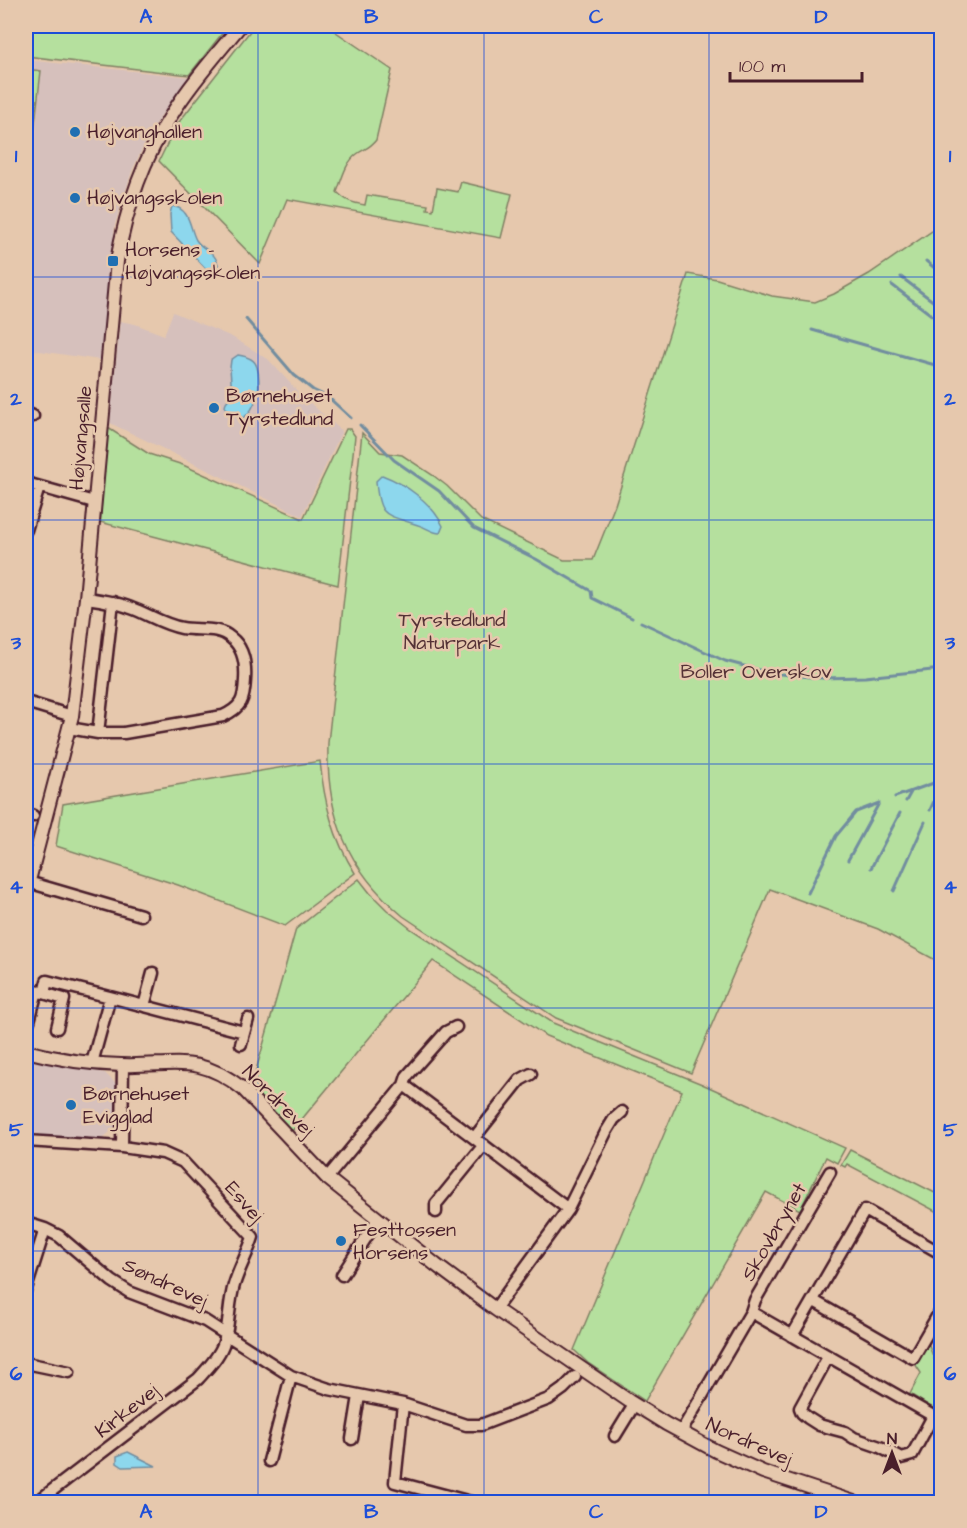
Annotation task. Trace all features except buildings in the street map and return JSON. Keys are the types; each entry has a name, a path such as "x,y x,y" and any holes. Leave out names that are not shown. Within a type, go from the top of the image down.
{"street":[{"name":"Højvangsalle","path":"141,915 27,887 70,722 86,597 117,261 126,215 140,174 173,112 240,26"},
{"path":"26,483 94,501"},
{"path":"26,530 39,487"},
{"path":"26,702 98,733 124,733 223,716 236,710 242,702 245,666 243,653 230,636 216,630 182,628 113,602 86,597"},
{"path":"98,733 113,602"},
{"path":"144,1006 153,973"},
{"path":"29,1021 40,992 47,981 244,1032"},
{"path":"26,988 64,999 57,1028"},
{"path":"92,1063 110,997"},
{"name":"Nordrevej","path":"241,1044 248,1019"},
{"path":"327,1178 404,1085 407,1076 446,1032 456,1027"},
{"name":"Nordrevej","path":"26,1051 92,1063 123,1065 180,1062 206,1067 230,1078 327,1178 495,1309 634,1405 716,1451 817,1497 854,1503"},
{"path":"122,1147 123,1065"},
{"path":"474,1137 520,1080 531,1074"},
{"path":"404,1085 568,1209"},
{"path":"495,1309 568,1209 606,1132 614,1119 622,1112"},
{"name":"Esvej","path":"26,1141 122,1147 163,1153 183,1162 253,1237 235,1282 225,1335"},
{"path":"436,1212 436,1204 484,1145"},
{"name":"Skovbrynet","path":"681,1432 830,1172"},
{"path":"792,1336 865,1210 942,1254"},
{"path":"342,1275 378,1219"},
{"name":"Søndrevej","path":"26,1223 45,1228 59,1236 112,1281 129,1292 205,1321 291,1376 329,1389 404,1404 452,1422 481,1425 549,1399 575,1377"},
{"path":"26,1289 45,1228"},
{"path":"813,1301 913,1358 942,1308"},
{"name":"Skovbrynet","path":"751,1312 938,1419 912,1455 901,1458 880,1446 854,1438 834,1428 819,1425 802,1413 801,1407 828,1357"},
{"name":"Kirkevej","path":"37,1503 198,1379 212,1364 222,1347 225,1335"},
{"path":"26,1363 69,1372"},
{"path":"269,1461 291,1376"},
{"path":"352,1439 359,1396"},
{"path":"404,1404 395,1482 471,1503"},
{"path":"615,1436 634,1405"}],"shaded area":[{"name":"Højvangsskolen","path":"26,60 190,77 160,117 143,147 132,171 115,224 100,360 26,349"},
{"name":"Børnehuset Tyrstedlund","path":"173,312 232,337 268,359 300,394 342,431 302,516 110,423 120,321 164,335"},
{"name":"Børnehuset Evigglad","path":"26,1059 105,1073 116,1084 116,1127 98,1142 26,1137"}],"green space":[{"path":"26,26 228,26 189,75 26,56"},
{"path":"254,26 327,26 392,70 376,140 350,162 337,192 340,195 349,201 365,205 367,195 428,205 427,209 433,210 437,188 458,192 461,182 512,194 501,238 287,199 260,264 159,161 176,126"},
{"path":"26,69 41,71 31,158 26,158"},
{"path":"941,225 941,963 878,929 770,889 691,1073 556,1018 403,916 367,879 354,860 336,817 328,769 328,743 362,433 380,452 402,455 434,476 481,520 564,560 593,560 615,505 688,274 717,279 772,296 815,302 869,274"},
{"path":"108,428 149,454 183,465 303,519 346,429 350,429 355,436 338,585 100,522"},
{"path":"320,761 324,791 335,833 355,873 285,926 178,885 56,846 63,804"},
{"path":"359,879 387,910 411,929 553,1023 702,1084 845,1148 837,1163 826,1157 800,1210 766,1192 645,1401 588,1363 574,1350 682,1091 546,1036 433,961 292,1131 251,1088 296,929"},
{"path":"850,1150 941,1196 941,1214 847,1164 845,1167 841,1165"},
{"path":"927,1341 935,1361 941,1364 941,1403 937,1411 910,1394 921,1373 915,1364"}],"water":[{"path":"172,206 183,211 196,240 213,254 219,269 216,274 212,275 171,232"},
{"path":"238,355 254,362 259,380 255,402 243,418 232,414 225,407 232,395 231,360"},
{"path":"382,475 409,489 425,502 443,526 440,533 398,519 382,509 376,481"},
{"path":"128,1452 156,1466 123,1467 117,1463 117,1456"}],"waterway":[{"path":"926,261 942,274"},
{"path":"901,277 942,308"},
{"path":"892,285 942,323"},
{"path":"246,319 294,375 313,390 328,397 351,418"},
{"path":"812,330 942,367"},
{"path":"360,425 394,460 439,491 474,528 536,559 591,591 592,598 632,618"},
{"path":"641,622 725,661 770,673 822,678 865,677 942,669"},
{"path":"895,797 942,780"},
{"path":"930,810 942,784"},
{"path":"906,801 911,792"},
{"path":"808,893 836,836 856,812 879,803"},
{"path":"848,860 878,805"},
{"path":"871,868 900,813"},
{"path":"894,891 925,822"}],"place":[{"name":"Højvanghallen","path":"75,132"},
{"name":"Højvangsskolen","path":"75,198"},
{"name":"Horsens - Højvangsskolen","path":"113,261"},
{"name":"Børnehuset Tyrstedlund","path":"214,408"},
{"name":"Børnehuset Evigglad","path":"71,1105"},
{"name":"Festtossen Horsens","path":"341,1241"}],"park label":[{"name":"Tyrstedlund Naturpark","path":"452,632"},
{"name":"Boller Overskov","path":"756,672"}]}
